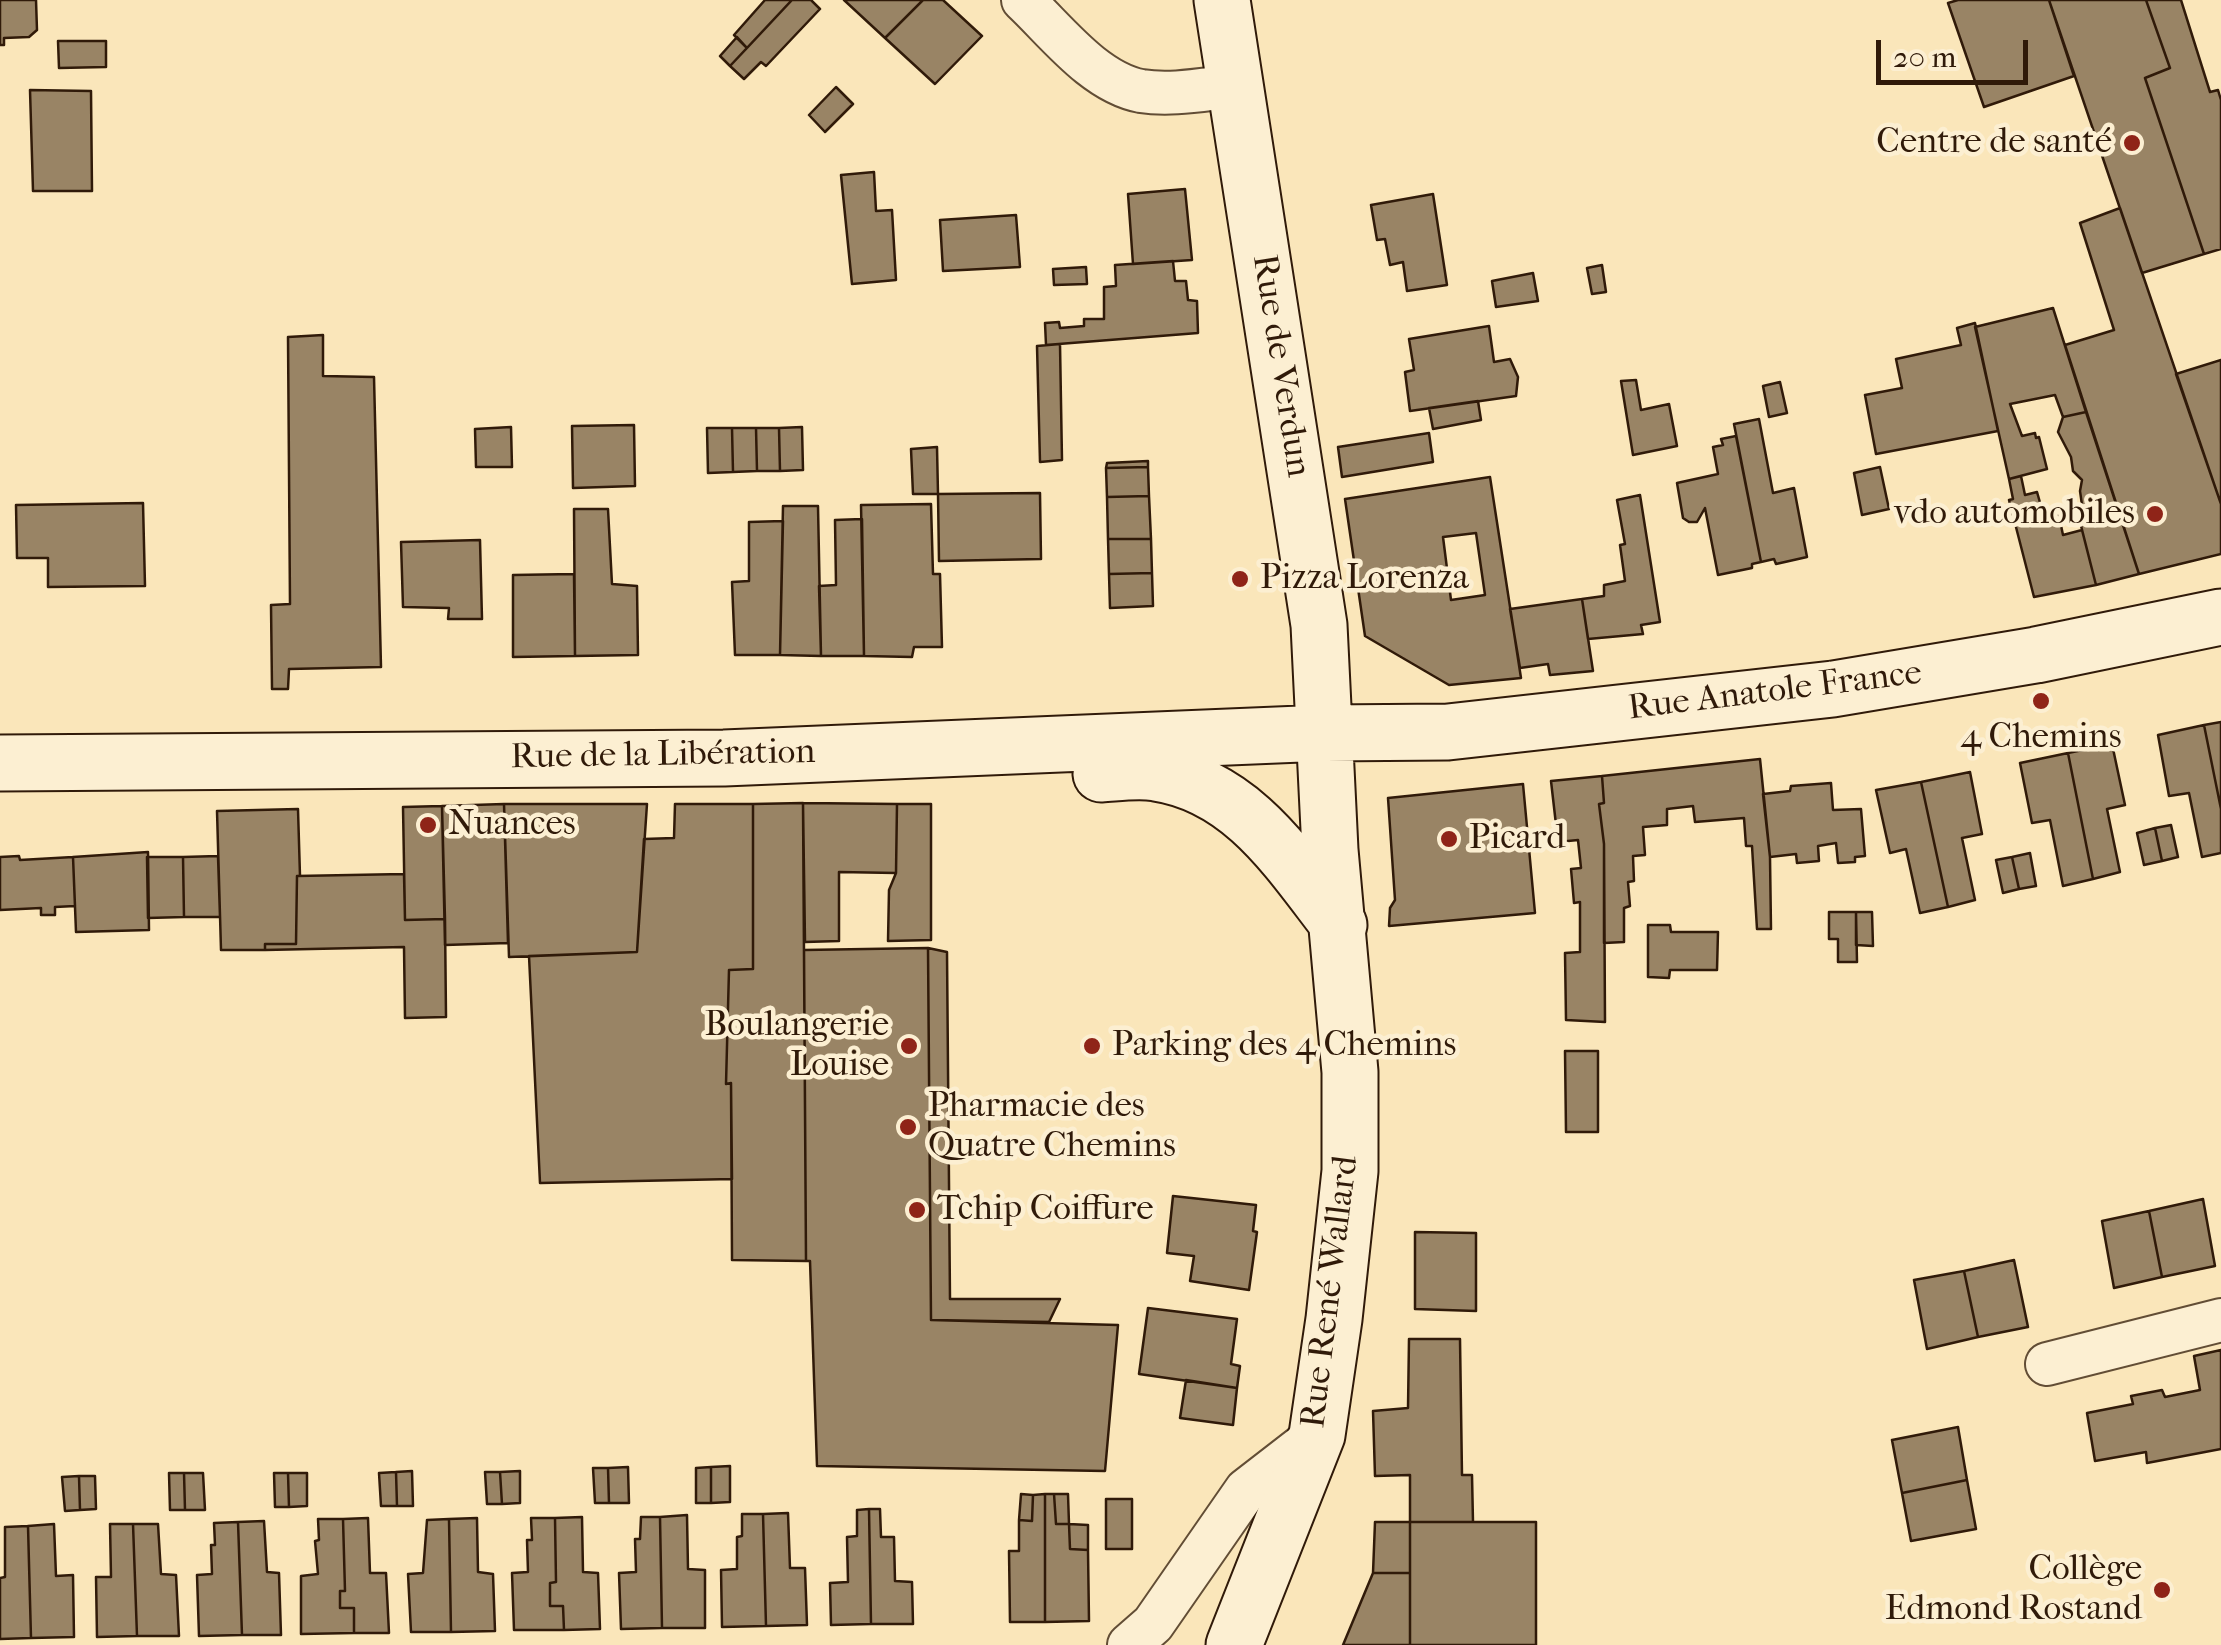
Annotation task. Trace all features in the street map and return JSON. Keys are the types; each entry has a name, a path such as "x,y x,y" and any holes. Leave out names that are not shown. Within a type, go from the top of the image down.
{"main road":[{"name":"Rue de Verdun","path":"1222,0 1314,582 1325,733"},
{"name":"Rue Anatole France","path":"1325,733 1448,732 1833,689 2036,655 2221,617"},
{"name":"Rue de la Libération","path":"0,763 724,758 1325,733"},
{"name":"Rue René Wallard","path":"1234,1645 1317,1435 1350,1171 1350,1072 1330,850 1325,733"},
{"path":"996,749 1094,774 1156,773 1208,790 1252,818 1338,925"}],"street":[{"path":"1023,0 1090,64 1118,83 1141,90 1178,92 1236,86"},
{"path":"2047,1364 2221,1320"},
{"path":"1129,1645 1153,1624 1246,1490 1317,1435"}],"building":[{"path":"0,0 36,0 37,30 29,37 4,38 4,45 0,45"},
{"path":"765,0 792,0 747,48 734,35"},
{"path":"792,0 811,0 820,9 766,66 761,62 744,79 730,66"},
{"path":"844,0 923,0 885,38"},
{"path":"923,0 943,0 982,36 935,84 885,38"},
{"path":"2049,0 2074,76 1984,107 1948,3"},
{"name":"Centre de santé","path":"2049,0 2146,0 2170,68 2145,78 2204,254 2142,273"},
{"path":"2146,0 2181,0 2210,92 2218,90 2221,100 2221,249 2204,254 2145,78 2170,68"},
{"path":"737,37 747,48 730,66 720,56"},
{"path":"58,41 106,41 106,67 59,68"},
{"path":"836,87 853,104 825,132 809,115"},
{"path":"30,90 91,91 92,191 33,191"},
{"path":"874,172 876,211 892,210 896,280 852,284 841,175"},
{"path":"1185,189 1192,260 1133,264 1128,194"},
{"path":"1433,194 1447,285 1407,291 1403,262 1390,265 1385,239 1377,240 1371,205"},
{"path":"2120,208 2221,504 2221,554 2139,574 2065,345 2114,330 2080,223"},
{"path":"1016,215 1020,267 943,271 940,220"},
{"path":"1173,261 1175,281 1186,281 1188,300 1197,301 1198,333 1046,345 1045,323 1059,322 1060,328 1084,326 1084,319 1104,319 1104,287 1116,286 1115,265"},
{"path":"1602,265 1606,292 1592,294 1587,268"},
{"path":"1086,267 1087,284 1054,285 1053,269"},
{"path":"1533,273 1538,301 1496,307 1492,281"},
{"path":"2053,308 2086,412 2063,417 2055,395 2010,404 2022,436 2035,433 2039,437 2047,469 2009,479 1975,327"},
{"path":"1975,323 1998,431 1876,454 1865,395 1902,388 1896,359 1961,345 1957,328"},
{"path":"1489,326 1494,362 1510,359 1518,377 1516,396 1410,411 1405,372 1414,370 1409,339"},
{"path":"323,335 323,376 374,377 381,667 289,669 288,689 272,689 271,605 290,604 288,337"},
{"path":"1060,344 1062,460 1040,462 1037,346"},
{"path":"2221,360 2221,504 2176,374"},
{"path":"1636,380 1641,410 1669,404 1677,446 1633,455 1621,381"},
{"path":"1780,382 1787,413 1769,417 1763,386"},
{"path":"1478,401 1481,420 1433,429 1429,408"},
{"path":"2086,412 2139,574 2096,585 2076,506 2082,505 2082,480 2073,471 2071,457 2058,432 2063,417"},
{"path":"1759,419 1773,493 1794,488 1807,557 1776,564 1774,559 1761,562 1734,424"},
{"path":"634,425 635,486 573,488 572,426"},
{"path":"511,427 512,467 476,467 475,429"},
{"path":"802,427 803,470 780,471 779,428"},
{"path":"707,428 732,428 733,472 708,473"},
{"path":"732,428 756,428 757,471 733,472"},
{"path":"756,428 779,428 780,471 757,471"},
{"path":"1429,433 1433,462 1342,477 1338,447"},
{"path":"1736,436 1761,562 1752,564 1752,568 1718,575 1705,508 1697,522 1683,518 1677,483 1718,474 1713,447 1723,445 1721,439"},
{"path":"937,447 938,494 913,494 911,449"},
{"path":"1148,461 1148,467 1106,468 1107,463"},
{"path":"1148,467 1149,496 1107,497 1106,468"},
{"path":"1880,467 1889,509 1862,515 1854,473"},
{"path":"2021,476 2025,495 2037,492 2043,513 2059,516 2063,535 2082,530 2096,585 2034,597 2009,500 2013,499 2009,479"},
{"path":"1490,477 1521,678 1449,685 1365,636 1345,499","holes":["1476,533 1485,595 1451,600 1443,537"]},
{"path":"1040,493 1041,559 939,561 938,494"},
{"path":"1640,495 1660,622 1641,625 1643,634 1588,639 1582,599 1604,596 1604,585 1625,581 1620,545 1625,544 1617,500"},
{"path":"1149,496 1151,539 1108,539 1107,497"},
{"path":"143,503 145,586 48,587 48,558 17,558 16,505"},
{"path":"931,504 933,574 940,574 942,647 914,647 912,657 864,656 861,505"},
{"path":"783,506 818,506 821,656 780,655"},
{"path":"574,509 608,509 612,584 637,586 638,655 575,656"},
{"path":"862,519 864,656 821,656 819,586 836,585 835,520"},
{"path":"783,521 780,655 735,655 732,582 749,581 749,522"},
{"path":"1108,539 1151,539 1152,573 1109,574"},
{"path":"480,540 482,619 448,619 449,608 403,607 401,542"},
{"path":"1152,573 1153,606 1110,608 1109,574"},
{"path":"574,574 575,656 513,657 513,575"},
{"path":"1582,599 1593,671 1550,675 1548,664 1520,668 1510,609"},
{"path":"2221,722 2221,809 2204,725"},
{"path":"2204,725 2221,809 2221,853 2202,857 2189,793 2169,796 2158,735"},
{"path":"2112,744 2125,805 2107,809 2120,872 2093,879 2068,753"},
{"path":"2068,753 2093,879 2063,886 2050,820 2032,823 2020,763"},
{"path":"1760,759 1770,857 1771,929 1757,929 1752,846 1746,846 1744,818 1695,822 1693,806 1667,809 1667,825 1643,827 1645,855 1633,856 1634,881 1628,882 1630,906 1624,908 1624,942 1604,943 1604,844 1599,804 1604,803 1602,776"},
{"path":"1970,772 1982,834 1962,838 1975,900 1948,907 1921,782"},
{"path":"1602,776 1604,803 1599,804 1604,844 1605,1022 1566,1020 1565,953 1580,952 1580,902 1574,903 1571,869 1581,868 1578,840 1558,842 1551,781"},
{"path":"1921,782 1948,907 1920,913 1906,849 1890,853 1876,790"},
{"path":"1831,783 1833,810 1861,809 1865,856 1855,857 1855,862 1838,863 1836,843 1818,846 1819,861 1797,863 1796,854 1770,857 1763,794 1790,791 1791,786"},
{"path":"1523,784 1535,913 1389,926 1390,908 1395,900 1388,798"},
{"path":"803,803 897,804 896,873 839,872 839,941 805,942"},
{"path":"803,803 806,1261 732,1260 731,1083 726,1084 729,970 753,969 753,804"},
{"path":"504,804 647,804 637,952 509,957"},
{"path":"504,804 508,943 445,945 442,806"},
{"path":"675,804 753,804 753,969 729,970 726,1084 731,1083 732,1179 540,1183 529,956 637,952 644,839 674,838"},
{"path":"897,804 931,804 931,940 888,941 889,890 896,873"},
{"path":"442,806 445,919 405,920 403,807"},
{"path":"298,809 296,944 265,944 265,950 221,950 217,811"},
{"path":"2171,825 2178,857 2162,861 2155,828"},
{"path":"2155,828 2162,861 2144,865 2137,833"},
{"path":"148,852 149,930 76,932 73,857"},
{"path":"2030,853 2036,886 2019,889 2012,857"},
{"path":"19,856 20,860 73,857 75,906 55,907 55,915 41,915 41,908 0,910 0,857"},
{"path":"218,856 220,917 184,917 183,857"},
{"path":"147,857 183,857 184,917 148,918"},
{"path":"2012,857 2019,889 2003,893 1996,860"},
{"path":"404,874 405,920 445,919 446,1017 405,1018 404,947 265,950 265,944 296,944 297,876"},
{"path":"1829,912 1856,912 1857,962 1838,962 1838,939 1829,939"},
{"path":"1856,912 1872,912 1873,946 1856,945"},
{"path":"1648,925 1670,925 1671,932 1718,932 1717,970 1670,970 1669,978 1648,977"},
{"path":"928,948 947,952 950,1299 1060,1299 1049,1322 931,1320"},
{"path":"928,948 931,1320 1118,1325 1105,1471 817,1466 810,1261 806,1261 804,950"},
{"path":"1565,1051 1598,1051 1598,1132 1566,1132"},
{"path":"1173,1196 1256,1205 1253,1231 1257,1232 1249,1290 1190,1281 1194,1256 1167,1253"},
{"path":"2203,1199 2215,1266 2162,1277 2149,1211"},
{"path":"2149,1211 2162,1277 2114,1288 2102,1221"},
{"path":"1415,1232 1476,1233 1476,1311 1415,1309"},
{"path":"2014,1260 2028,1327 1978,1337 1964,1271"},
{"path":"1964,1271 1978,1337 1927,1349 1914,1280"},
{"path":"1148,1308 1237,1319 1231,1364 1240,1366 1237,1388 1139,1374"},
{"path":"1409,1339 1460,1339 1462,1475 1472,1475 1473,1522 1410,1522 1410,1475 1375,1476 1373,1411 1408,1408"},
{"path":"2221,1350 2221,1449 2147,1463 2146,1452 2095,1461 2087,1413 2133,1404 2131,1396 2162,1390 2165,1397 2200,1390 2194,1356"},
{"path":"1186,1380 1237,1388 1233,1425 1180,1418"},
{"path":"1958,1427 1967,1480 1902,1493 1892,1440"},
{"path":"730,1466 730,1502 711,1503 711,1467"},
{"path":"628,1467 629,1503 609,1503 608,1468"},
{"path":"711,1467 711,1503 696,1503 696,1468"},
{"path":"593,1468 608,1468 609,1503 595,1503"},
{"path":"412,1471 413,1506 397,1506 396,1472"},
{"path":"520,1471 520,1503 502,1504 500,1472"},
{"path":"396,1472 397,1506 381,1506 379,1473"},
{"path":"485,1472 500,1472 502,1504 487,1504"},
{"path":"169,1473 184,1473 185,1510 170,1510"},
{"path":"184,1473 203,1473 205,1510 185,1510"},
{"path":"274,1473 288,1473 289,1507 275,1507"},
{"path":"288,1473 307,1473 307,1506 289,1507"},
{"path":"79,1476 95,1476 96,1509 80,1510"},
{"path":"79,1476 80,1510 65,1511 62,1477"},
{"path":"1967,1480 1976,1529 1911,1541 1902,1493"},
{"path":"1021,1494 1033,1495 1032,1521 1019,1520"},
{"path":"1045,1494 1054,1494 1056,1524 1069,1524 1070,1549 1088,1550 1089,1621 1045,1622"},
{"path":"1045,1494 1045,1622 1010,1622 1009,1551 1019,1551 1019,1520 1032,1521 1033,1495"},
{"path":"1054,1494 1068,1494 1069,1524 1056,1524"},
{"path":"1106,1499 1132,1499 1132,1549 1106,1549"},
{"path":"869,1509 871,1624 831,1625 830,1583 848,1582 847,1537 857,1536 857,1510"},
{"path":"869,1509 880,1509 881,1537 894,1537 895,1581 912,1582 913,1624 871,1624"},
{"path":"788,1513 790,1568 805,1568 807,1625 766,1626 763,1514"},
{"path":"742,1514 763,1514 766,1626 722,1627 721,1570 737,1569"},
{"path":"687,1515 688,1569 705,1570 705,1628 662,1628 660,1517"},
{"path":"582,1517 583,1572 598,1573 600,1629 564,1630 563,1606 550,1606 550,1583 556,1582 555,1518"},
{"path":"641,1517 660,1517 662,1628 621,1629 619,1573 636,1572 635,1539 640,1539"},
{"path":"368,1518 370,1573 386,1573 389,1633 354,1633 354,1608 340,1608 340,1591 345,1591 343,1519"},
{"path":"477,1518 478,1572 493,1574 495,1631 451,1632 449,1519"},
{"path":"531,1518 555,1518 556,1582 550,1583 550,1606 563,1606 564,1630 514,1630 512,1573 528,1572"},
{"path":"318,1519 343,1519 345,1591 340,1591 340,1608 354,1608 354,1633 301,1634 301,1576 318,1574"},
{"path":"449,1519 451,1632 411,1632 408,1574 423,1573 427,1520"},
{"path":"264,1521 267,1572 279,1573 281,1635 242,1635 238,1522"},
{"path":"238,1522 242,1635 199,1636 197,1575 212,1574 214,1523"},
{"path":"1375,1522 1410,1522 1410,1573 1373,1573"},
{"path":"1410,1522 1536,1522 1536,1645 1410,1645"},
{"path":"54,1524 56,1576 73,1575 74,1637 31,1638 28,1526"},
{"path":"110,1524 133,1524 137,1636 97,1637 96,1577 111,1577"},
{"path":"133,1524 158,1524 161,1574 176,1575 179,1636 137,1636"},
{"path":"1069,1524 1088,1525 1088,1550 1070,1549"},
{"path":"28,1526 31,1638 0,1639 5,1527"},
{"path":"1373,1573 1410,1573 1410,1645 1343,1645"}],"place":[{"name":"Centre de santé","path":"2132,143"},
{"name":"vdo automobiles","path":"2155,514"},
{"name":"Pizza Lorenza","path":"1240,579"},
{"name":"4 Chemins","path":"2041,701"},
{"name":"Nuances","path":"428,825"},
{"name":"Picard","path":"1449,839"},
{"name":"Boulangerie Louise","path":"909,1046"},
{"name":"Parking des 4 Chemins","path":"1092,1046"},
{"name":"Pharmacie des Quatre Chemins","path":"908,1127"},
{"name":"Tchip Coiffure","path":"917,1210"},
{"name":"Collège Edmond Rostand","path":"2162,1590"}]}
